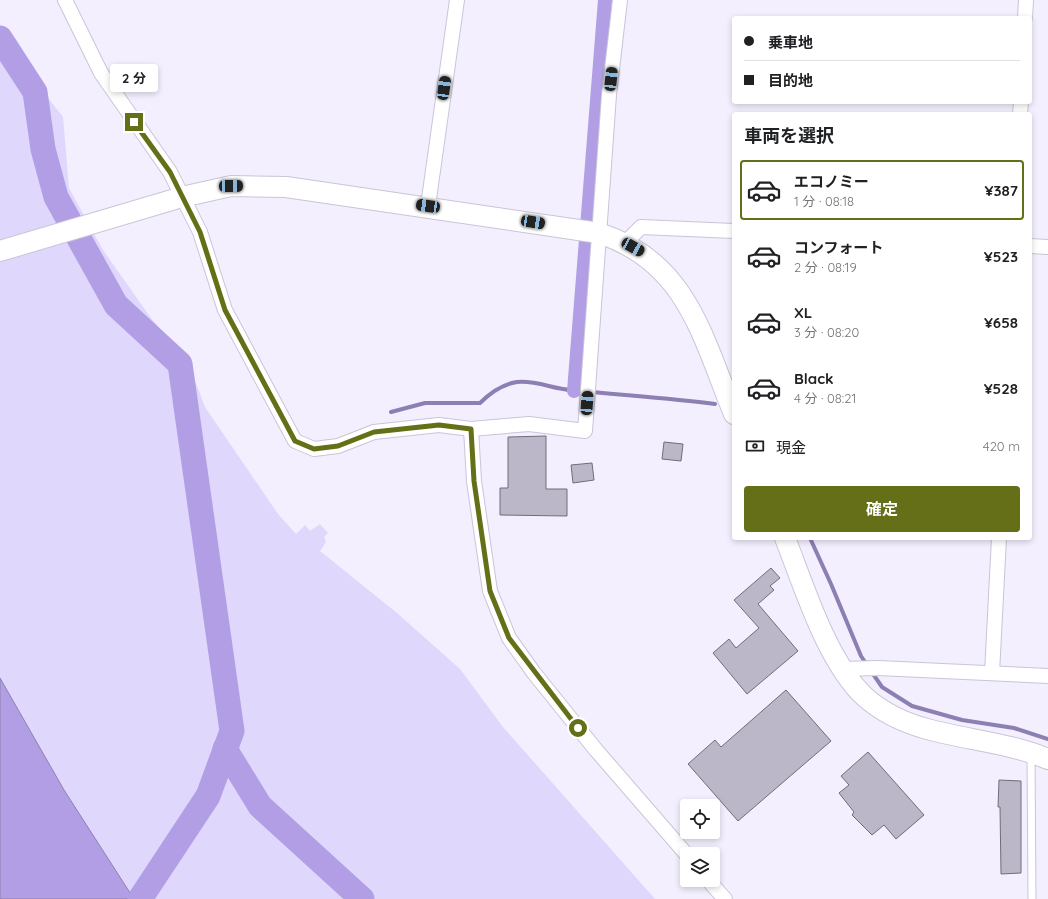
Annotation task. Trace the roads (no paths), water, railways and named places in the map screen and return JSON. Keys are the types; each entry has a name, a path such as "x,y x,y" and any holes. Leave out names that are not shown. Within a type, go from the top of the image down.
{"street":[{"path":"66,0 101,73 170,172 200,232 225,310 295,441 314,449 338,446 374,432 439,425 471,429 529,424 585,431 609,95 620,0"},
{"path":"428,206 457,0"},
{"path":"1025,16 1026,0"},
{"path":"0,251 182,197 231,186 257,185 286,187 428,206 599,233 625,243 640,251 654,262 678,289 700,331 732,409"},
{"path":"625,243 641,227 732,232"},
{"path":"1032,246 1048,246"},
{"path":"471,429 474,481 490,591 509,638 534,673 596,750 680,847"},
{"path":"786,540 822,630 842,669 865,697 889,714 904,722 1039,756"},
{"path":"992,673 999,540"},
{"path":"842,669 878,668 1048,676"},
{"path":"714,887 725,899"}],"lane":[{"path":"1032,899 1039,756"}],"waterway":[{"path":"574,391 605,0"},
{"path":"0,38 35,92 43,149 56,197 116,305 180,364 232,731 208,796 140,899"},
{"path":"391,412 425,403 480,403 492,392 517,382 538,383 564,389 715,404"},
{"path":"811,540 861,656 867,665"},
{"path":"871,671 882,687 912,706 962,720 1014,728 1048,739"},
{"path":"225,749 260,806 362,899"}]}
